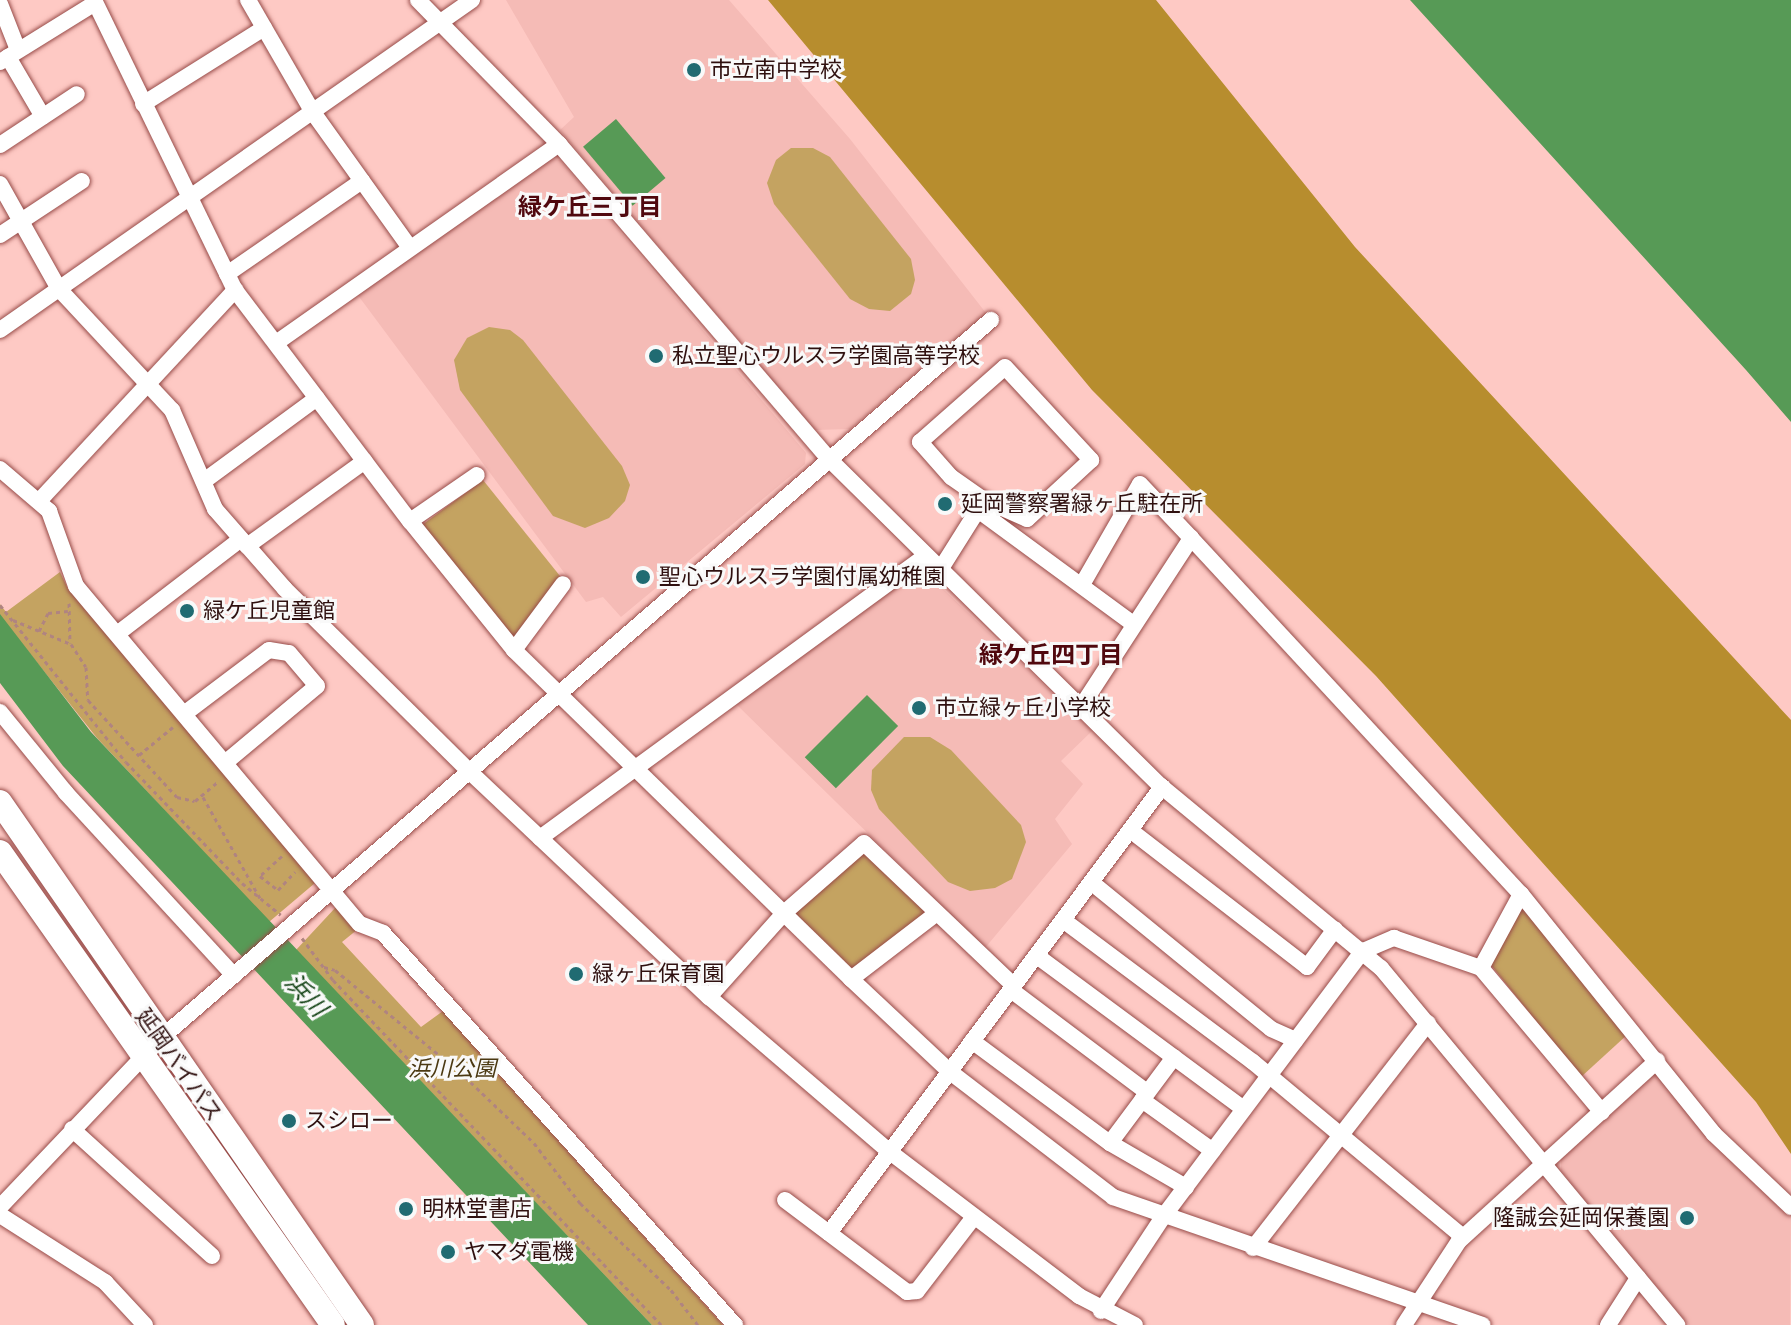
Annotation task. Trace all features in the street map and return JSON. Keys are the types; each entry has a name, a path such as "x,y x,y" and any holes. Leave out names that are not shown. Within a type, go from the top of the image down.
{"highway":[{"name":"延岡バイパス","path":"0,802 151,1048 333,1325"},
{"name":"延岡バイパス","path":"0,852 362,1325"}],"street":[{"path":"248,0 312,111 410,248"},
{"path":"418,0 559,144 830,460 1162,787 1363,951 1428,1023 1677,1325"},
{"path":"0,330 472,0"},
{"path":"9,56 94,2 235,290 410,521 514,650 949,1071 1113,1197 1163,1217 1482,1325"},
{"path":"0,4 9,56 43,117"},
{"path":"143,104 264,28"},
{"path":"0,145 77,94"},
{"path":"276,343 559,144"},
{"path":"0,235 82,181"},
{"path":"227,274 362,181"},
{"path":"0,184 59,289 172,410 215,509 244,543 469,771 709,997 890,1152 1101,1311 1135,1325"},
{"path":"40,500 235,290"},
{"path":"0,1207 151,1048 330,888 560,694 991,320"},
{"path":"981,505 1027,519 1091,460 1005,367 920,442 981,505 1133,624"},
{"path":"204,481 317,398"},
{"path":"117,634 365,461"},
{"path":"0,469 40,500 55,522 67,568 76,586 185,715 223,771 360,924 383,933 735,1325"},
{"path":"410,521 477,475"},
{"path":"1083,583 1140,484 1521,894 1714,1134 1791,1207"},
{"path":"940,570 981,505"},
{"path":"1081,707 1191,538"},
{"path":"540,838 633,765 926,556"},
{"path":"514,650 563,584"},
{"path":"185,715 269,650 289,653 317,686 223,771"},
{"path":"0,712 66,793 236,974"},
{"path":"829,1233 1162,787"},
{"path":"1130,830 1307,967 1335,929"},
{"path":"709,997 784,913 864,843 1012,988 1213,1151"},
{"path":"1091,882 1271,1029 1296,1040"},
{"path":"1481,968 1521,894"},
{"path":"851,979 937,913"},
{"path":"1063,920 1269,1076 1463,1237"},
{"path":"1101,1311 1163,1217 1363,951 1394,938 1481,968 1602,1112"},
{"path":"1037,956 1244,1109"},
{"path":"1253,1248 1428,1023"},
{"path":"972,1041 1110,1143 1186,1187"},
{"path":"1110,1143 1174,1057"},
{"path":"1404,1325 1414,1304 1463,1237 1657,1061"},
{"path":"72,1129 212,1256"},
{"path":"785,1200 907,1292 917,1291 974,1217"},
{"path":"0,1215 105,1282 145,1325"},
{"path":"1608,1325 1638,1278"}],"path":[{"path":"67,568 70,643 86,667 88,700 177,797 195,801 223,771"},
{"path":"0,605 126,762 260,898 661,1325"},
{"path":"39,631 48,613 69,611"},
{"path":"10,619 70,643"},
{"path":"139,755 185,715"},
{"path":"202,796 260,898"},
{"path":"278,857 288,862 295,874 282,889 260,876 278,857"},
{"path":"324,967 335,970 459,1071 534,1143 580,1203 671,1290 698,1325"}],"shaded area":[{"path":"506,0 729,0 850,139 986,313 850,429 815,430 560,130 574,117"},
{"path":"768,0 1156,0 1355,247 1791,720 1791,1154 1756,1102 1376,676 1092,390"},
{"path":"549,159 560,160 806,453 805,464 621,617 603,597 586,602 357,294"},
{"path":"921,568 1092,731 1061,761 1083,784 1055,819 1072,844 985,948 735,703"},
{"path":"1657,1070 1791,1211 1790,1325 1689,1325 1561,1171 1561,1159"}],"green space":[{"path":"791,148 813,148 830,157 911,259 915,280 911,294 890,311 869,309 850,299 774,204 767,183 776,160"},
{"path":"489,327 510,330 523,340 622,466 630,485 625,501 609,518 585,528 553,516 460,390 454,360 467,338"},
{"path":"483,480 560,576 514,638 422,525"},
{"path":"60,572 68,589 315,883 269,922 97,738 0,616 0,604 6,612"},
{"path":"904,737 930,737 951,750 1021,825 1026,842 1012,879 995,888 970,891 948,882 879,809 871,790 872,770"},
{"path":"863,852 928,915 853,973 792,915"},
{"name":"浜川公園","path":"336,907 358,929 342,942 421,1027 443,1011 723,1325 652,1325 296,950"},
{"path":"1522,907 1628,1034 1581,1077 1491,965"}],"water":[{"path":"1410,0 1791,0 1791,422 1746,370"},
{"path":"616,119 665,178 633,206 583,147"},
{"name":"浜川","path":"0,614 91,732 652,1325 588,1325 63,766 0,683"},
{"path":"867,695 898,726 836,788 805,757"}],"place":[{"name":"市立南中学校","path":"694,70"},
{"name":"私立聖心ウルスラ学園高等学校","path":"656,356"},
{"name":"延岡警察署緑ヶ丘駐在所","path":"945,504"},
{"name":"聖心ウルスラ学園付属幼稚園","path":"643,577"},
{"name":"緑ケ丘児童館","path":"187,611"},
{"name":"市立緑ヶ丘小学校","path":"919,708"},
{"name":"緑ヶ丘保育園","path":"576,974"},
{"name":"スシロー","path":"289,1121"},
{"name":"明林堂書店","path":"406,1209"},
{"name":"隆誠会延岡保養園","path":"1687,1218"},
{"name":"ヤマダ電機","path":"448,1252"}],"district":[{"name":"緑ケ丘三丁目","path":"590,207"},
{"name":"緑ケ丘四丁目","path":"1051,655"}]}
